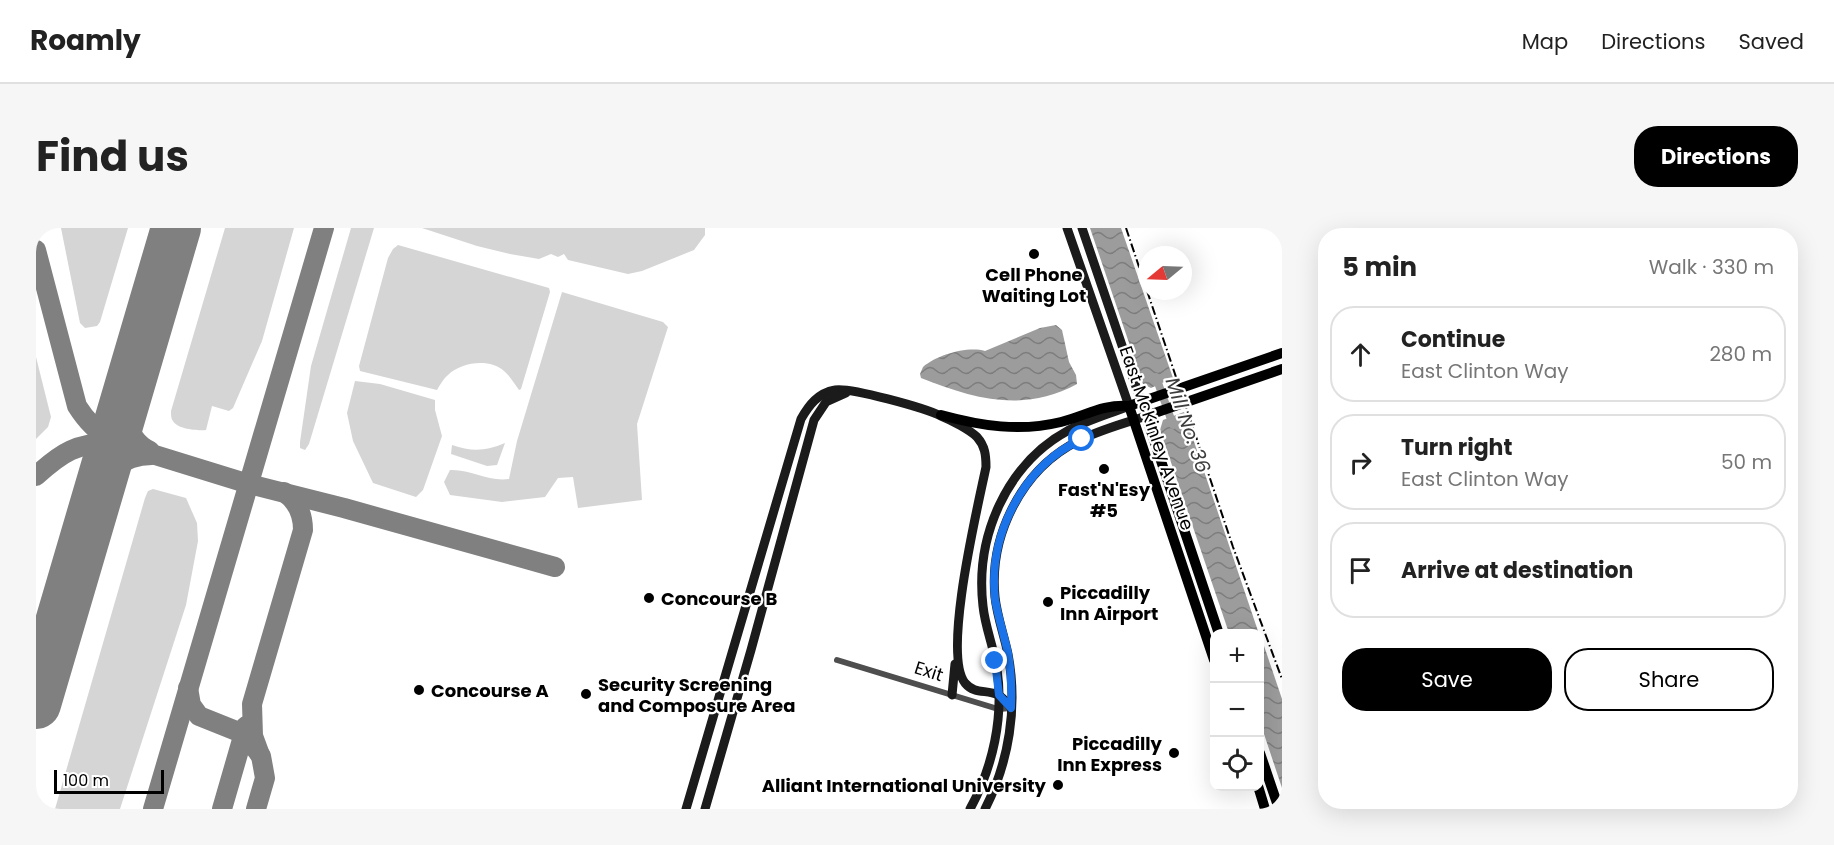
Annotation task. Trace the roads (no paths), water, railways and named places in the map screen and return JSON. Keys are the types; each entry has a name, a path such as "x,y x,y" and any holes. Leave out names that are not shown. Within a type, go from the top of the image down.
{"main road":[{"name":"East McKinley Avenue","path":"1067,228 1210,645"},
{"name":"East McKinley Avenue","path":"1082,228 1218,629"},
{"path":"970,809 992,754 999,695 995,661 983,610 981,577 984,546 999,505 1023,468 1056,438 1082,424 1282,353"},
{"path":"985,809 1003,762 1010,732 1010,664 994,588 998,549 1006,520 1026,484 1056,454 1082,439 1282,369"},
{"path":"686,809 801,419 811,404 825,393 845,389 997,428 1058,423 1113,405 1129,406"},
{"path":"705,809 814,420 826,402 834,397 860,392"},
{"path":"941,415 975,435 982,445 986,459 964,574 952,695"},
{"path":"1197,607 1204,612 1211,629"},
{"path":"746,609 760,613"},
{"path":"957,641 959,668 965,683 978,691 999,695 1011,708"},
{"path":"1264,765 1279,809"},
{"path":"1260,791 1265,809"}],"street":[{"name":"Exit","path":"837,660 998,709 1011,708"}],"water":[{"path":"1090,228 1121,228 1138,277 1138,300 1146,300 1173,378 1151,388 1143,384"},
{"path":"1056,325 1062,330 1069,362 1076,375 1077,384 1057,393 1038,398 999,400 960,392 921,378 923,367 944,355 970,350 985,351 1040,328"},
{"path":"1184,412 1257,629 1228,629 1160,430 1163,420"},
{"path":"1264,646 1282,699 1282,788 1264,734"}],"waterway":[{"name":"Mill No. 36","path":"1156,377 1173,425"}],"railway":[{"path":"1126,228 1233,547 1282,679"}],"place":[{"name":"Cell Phone Waiting Lot","path":"1034,254"},
{"name":"Fast'N'Esy #5","path":"1104,469"},
{"name":"Concourse B","path":"649,598"},
{"name":"Piccadilly Inn Airport","path":"1048,602"},
{"name":"Concourse A","path":"419,690"},
{"name":"Security Screening and Composure Area","path":"586,694"},
{"name":"Piccadilly Inn Express","path":"1174,753"},
{"name":"Alliant International University","path":"1058,785"}]}
